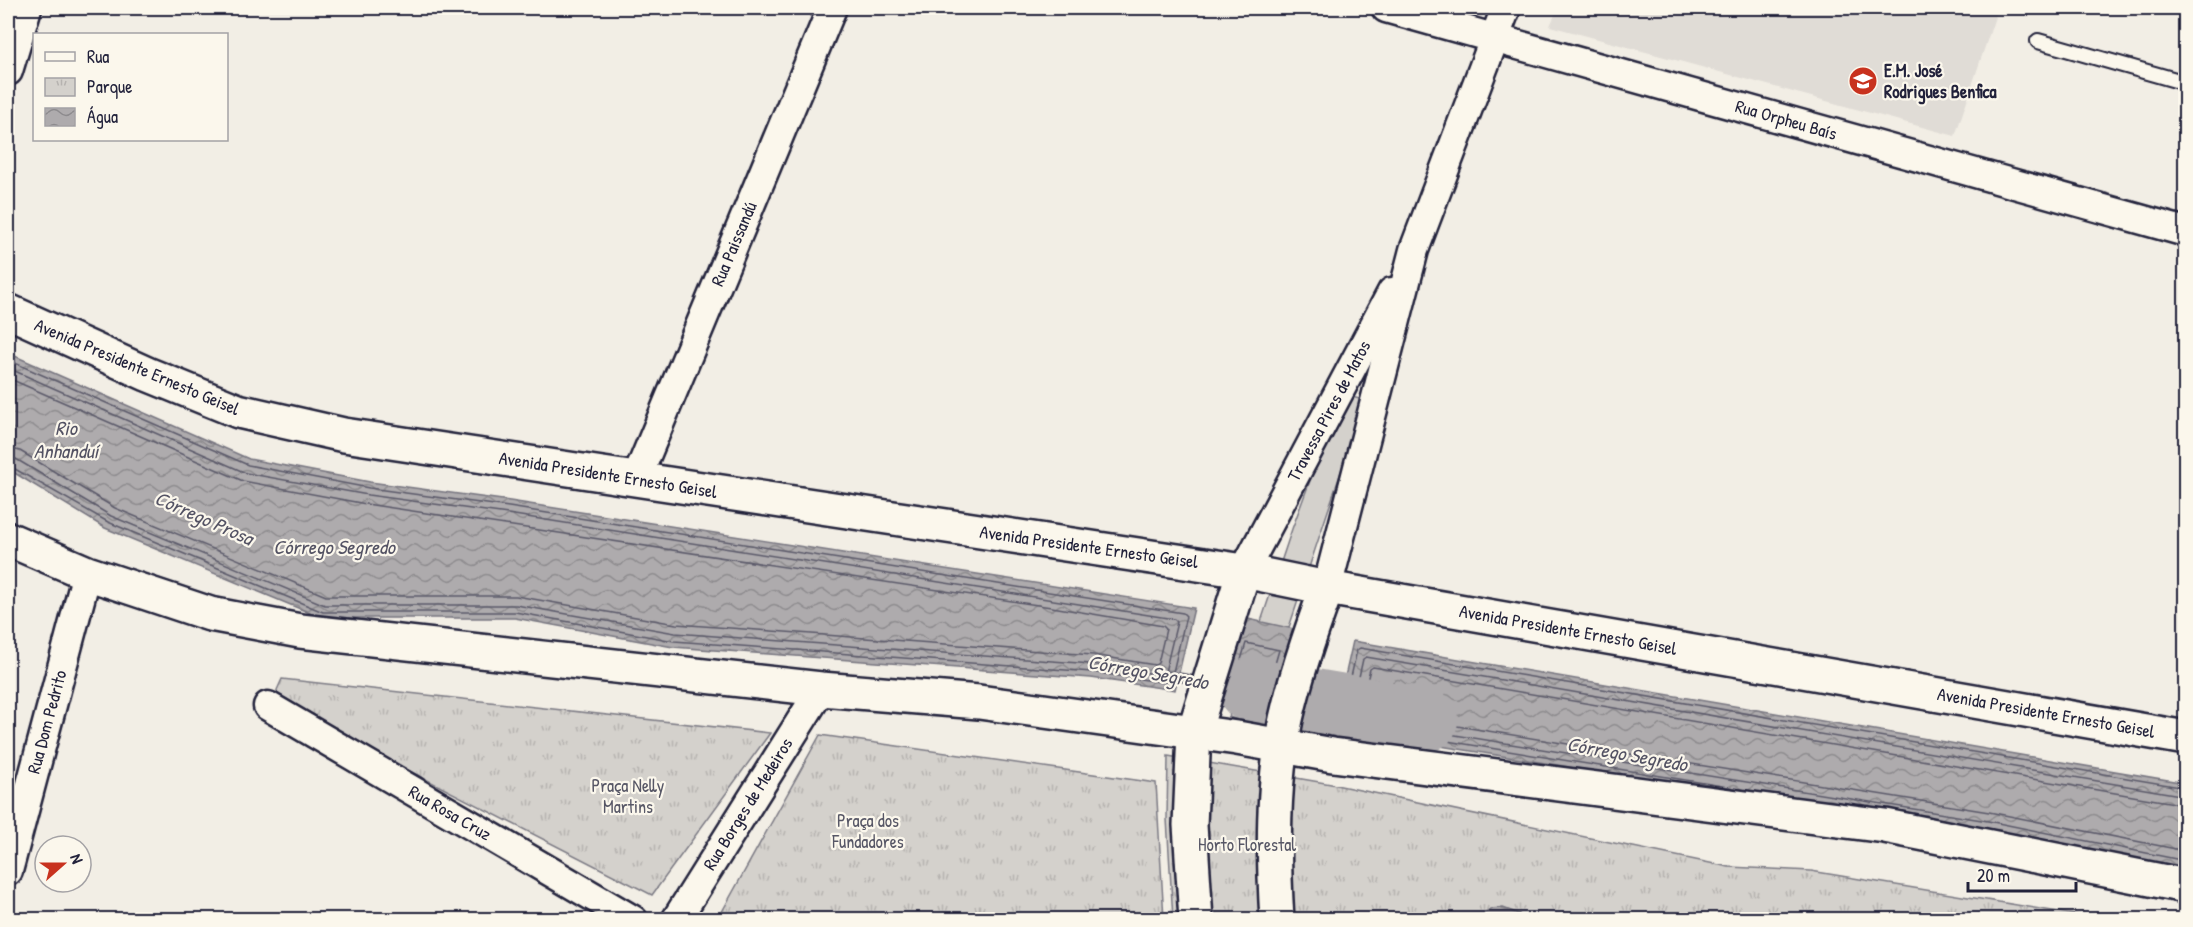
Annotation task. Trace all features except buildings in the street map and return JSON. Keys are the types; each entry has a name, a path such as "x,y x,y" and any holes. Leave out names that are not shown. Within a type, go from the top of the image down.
{"main road":[{"name":"Avenida Presidente Ernesto Geisel","path":"8,311 147,374 238,411 344,435 1244,571 1327,588 2186,738"},
{"path":"8,539 87,573 210,614 300,631 821,689 1199,717 1284,733 1885,826 2186,886"},
{"path":"1196,920 1190,825 1199,717 1228,615 1244,571"},
{"path":"1277,920 1273,849 1284,733 1310,632 1327,588"}],"street":[{"path":"8,71 27,8"},
{"name":"Rua Paissandú","path":"636,480 832,8"},
{"name":"Rua Orpheu Baís","path":"1386,8 2186,232"},
{"name":"Travessa Pires de Matos","path":"1327,588 1414,250 1506,8"},
{"name":"Travessa Pires de Matos","path":"1244,571 1414,250"},
{"name":"Rua Dom Pedrito","path":"8,871 87,573"},
{"name":"Rua Borges de Medeiros","path":"676,920 821,689"},
{"name":"Rua Rosa Cruz","path":"268,706 633,920"}],"lane":[{"path":"2038,42 2186,83"}],"shaded area":[{"name":"E.M. José Rodrigues Benfica","path":"1558,8 1998,8 1955,136 1550,26"}],"green space":[{"path":"1342,395 1365,400 1256,726 1229,717 1292,529"},
{"name":"Praça Nelly Martins","path":"282,679 770,733 652,895 279,704 277,690"},
{"name":"Praça dos Fundadores","path":"820,735 1156,783 1164,919 718,919"},
{"name":"Horto Florestal","path":"1168,756 1331,784 1729,867 1811,871 2101,919 1173,919 1167,819"}],"water":[{"name":"Córrego Segredo","path":"8,353 249,459 370,482 510,501 1194,608 1175,690 1091,678 673,647 515,618 322,618 105,528 8,469"},
{"name":"Córrego Segredo","path":"1230,615 1308,632 1284,718 1204,703"},
{"name":"Córrego Segredo","path":"1353,641 2185,783 2185,874 1985,834 1397,739 1334,726"},
{"path":"1503,908 1519,914 1523,919 1477,919 1490,909"}],"waterway":[{"name":"Córrego Segredo","path":"1166,675 1207,682"},
{"name":"Córrego Segredo","path":"1250,690 1426,720"}],"place":[{"name":"E.M. José Rodrigues Benfica","path":"1863,81"}],"water label":[{"name":"Rio Anhanduí","path":"66,440"},
{"name":"Córrego Prosa","path":"204,518"}]}
